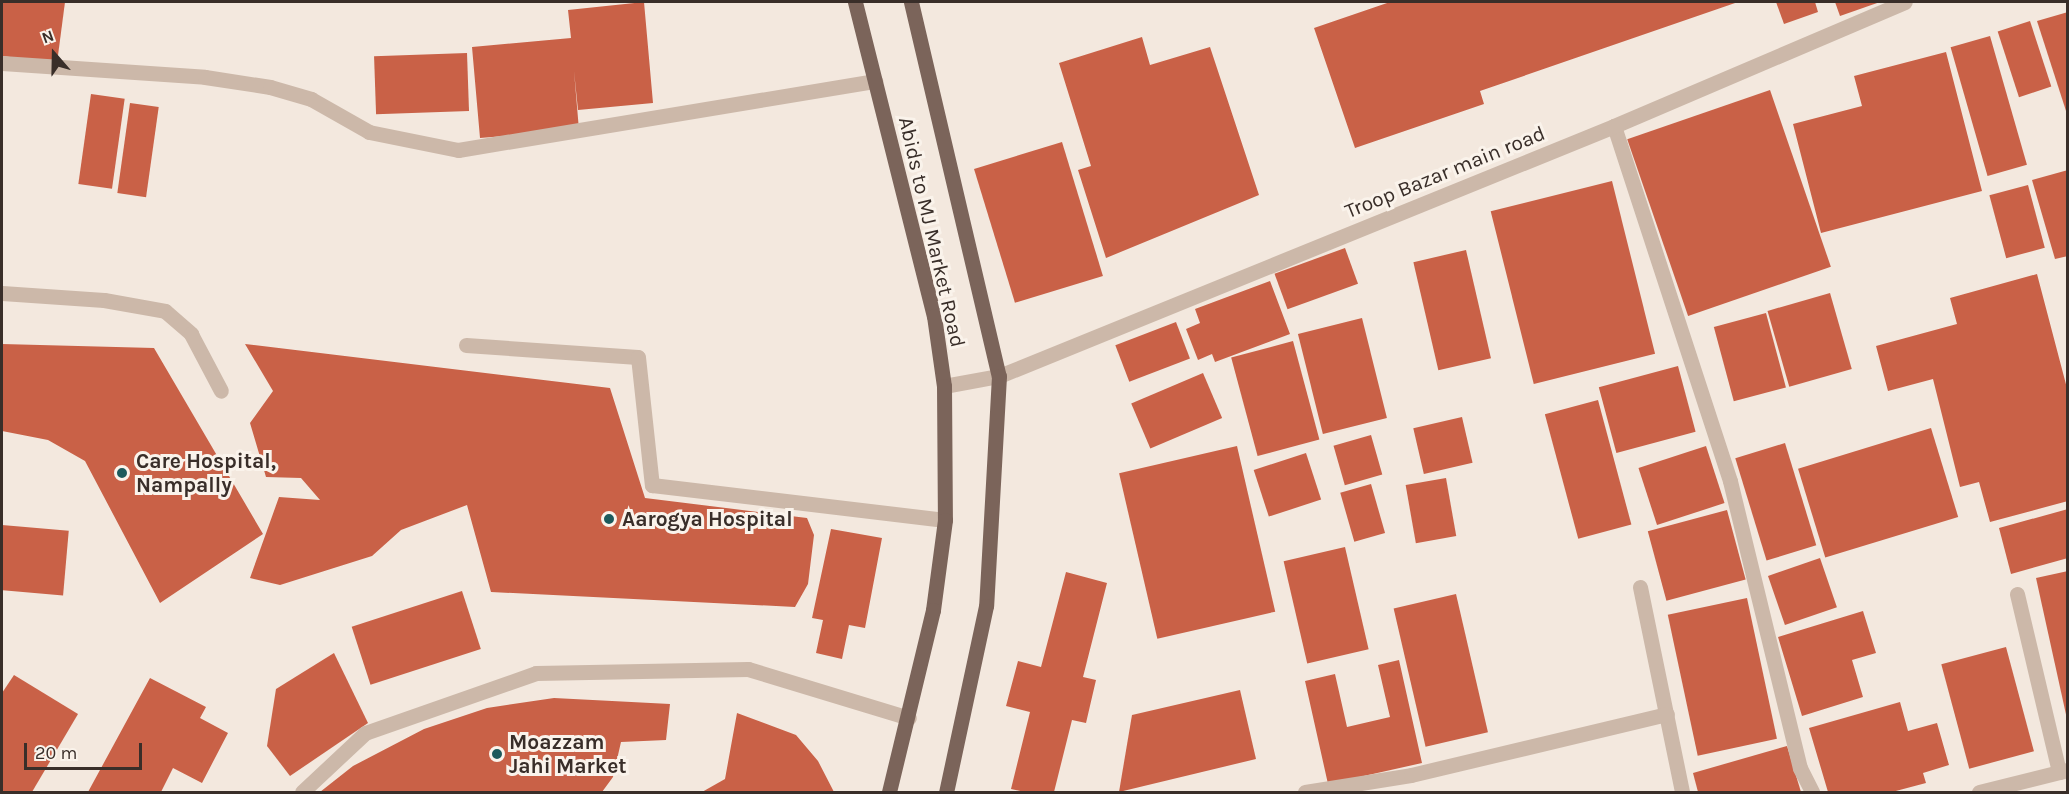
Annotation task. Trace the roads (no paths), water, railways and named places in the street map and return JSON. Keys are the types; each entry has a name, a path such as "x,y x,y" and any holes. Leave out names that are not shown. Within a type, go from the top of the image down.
{"main road":[{"name":"Abids to MJ Market Road","path":"855,2 934,316 944,386 945,520 933,610 890,792"},
{"name":"Abids to MJ Market Road","path":"911,2 999,376 986,606 946,792"}],"street":[{"name":"Troop Bazar main road","path":"944,386 999,376 1614,126 1905,2"},
{"path":"2,63 205,77 270,87 311,99 369,132 458,150 874,81"},
{"path":"1614,126 1730,481 1800,768 1812,792"},
{"path":"2,293 104,300 165,311 191,334 221,391"},
{"path":"466,345 638,357 652,485 945,520"},
{"path":"1640,587 1682,792"},
{"path":"1979,792 2063,771 2018,594"},
{"path":"302,792 365,733 536,673 748,669 909,718"},
{"path":"1305,792 1411,775 1667,714"}],"place":[{"name":"Care Hospital, Nampally","path":"122,473"},
{"name":"Aarogya Hospital","path":"609,519"},
{"name":"Moazzam Jahi Market","path":"497,754"}]}
